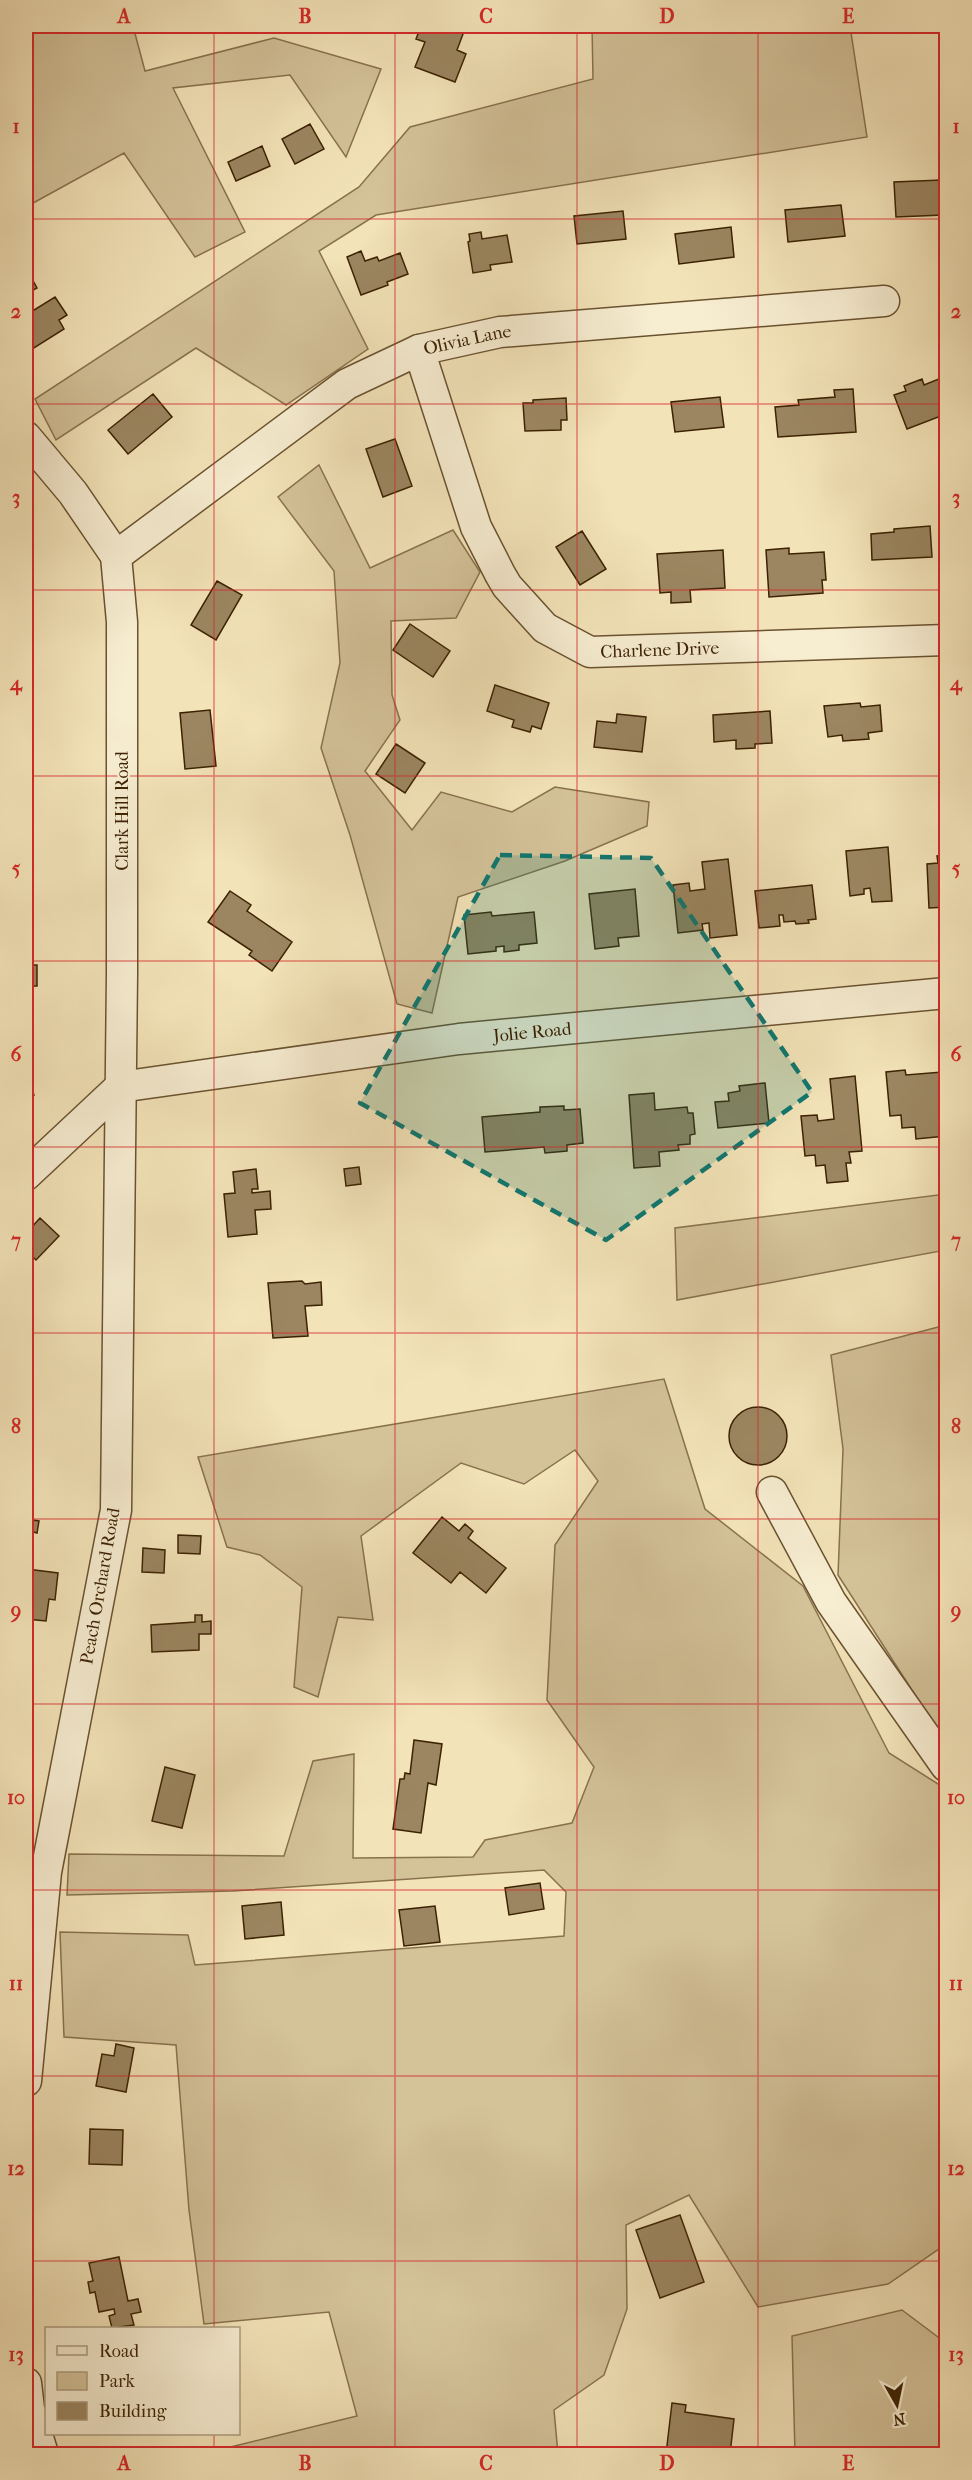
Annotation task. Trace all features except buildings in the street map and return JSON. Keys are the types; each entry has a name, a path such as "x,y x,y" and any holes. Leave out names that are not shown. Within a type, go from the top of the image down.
{"street":[{"name":"Olivia Lane","path":"116,556 347,384 419,350 500,332 884,301"},
{"name":"Charlene Drive","path":"419,350 476,527 507,586 545,628 590,652 712,650 946,640"},
{"name":"Clark Hill Road","path":"26,437 73,493 116,556 122,622 120,1087"},
{"name":"Jolie Road","path":"120,1087 459,1039 946,993"},
{"path":"26,1175 120,1087"},
{"name":"Peach Orchard Road","path":"26,2081 46,1872 116,1510 120,1087"},
{"path":"772,1492 831,1602 946,1766"},
{"path":"26,2383 29,2409 43,2454"}],"highlighted area":[{"path":"500,855 651,858 812,1092 606,1240 360,1103"}],"green space":[{"path":"26,26 133,26 145,71 274,38 381,69 346,157 290,75 173,88 245,232 195,257 124,153 26,207"},
{"path":"592,26 850,26 867,137 376,215 319,251 368,349 286,405 196,348 56,440 35,399 359,187 410,127 593,79"},
{"path":"319,465 370,568 453,530 480,572 456,618 391,621 392,695 400,720 365,771 412,830 441,792 512,812 555,787 649,802 647,826 565,861 458,897 432,1013 397,1004 350,835 321,748 340,663 334,571 278,497"},
{"path":"946,1194 946,1250 677,1300 675,1228"},
{"path":"946,1325 946,1743 838,1575 843,1449 831,1355"},
{"path":"664,1379 705,1509 803,1586 889,1753 946,1789 946,2244 888,2284 758,2307 689,2195 626,2225 627,2309 604,2375 554,2410 558,2454 202,2454 357,2416 329,2312 204,2324 189,2210 176,2045 64,2037 60,1932 188,1935 195,1965 564,1936 566,1892 544,1870 233,1891 67,1895 69,1854 284,1856 313,1761 354,1754 353,1858 473,1857 485,1840 572,1823 594,1767 547,1700 555,1545 598,1481 575,1450 524,1484 461,1463 361,1536 373,1620 338,1617 318,1697 294,1687 302,1587 260,1555 227,1547 198,1457"},
{"path":"902,2310 946,2343 946,2454 795,2454 792,2336"}]}
